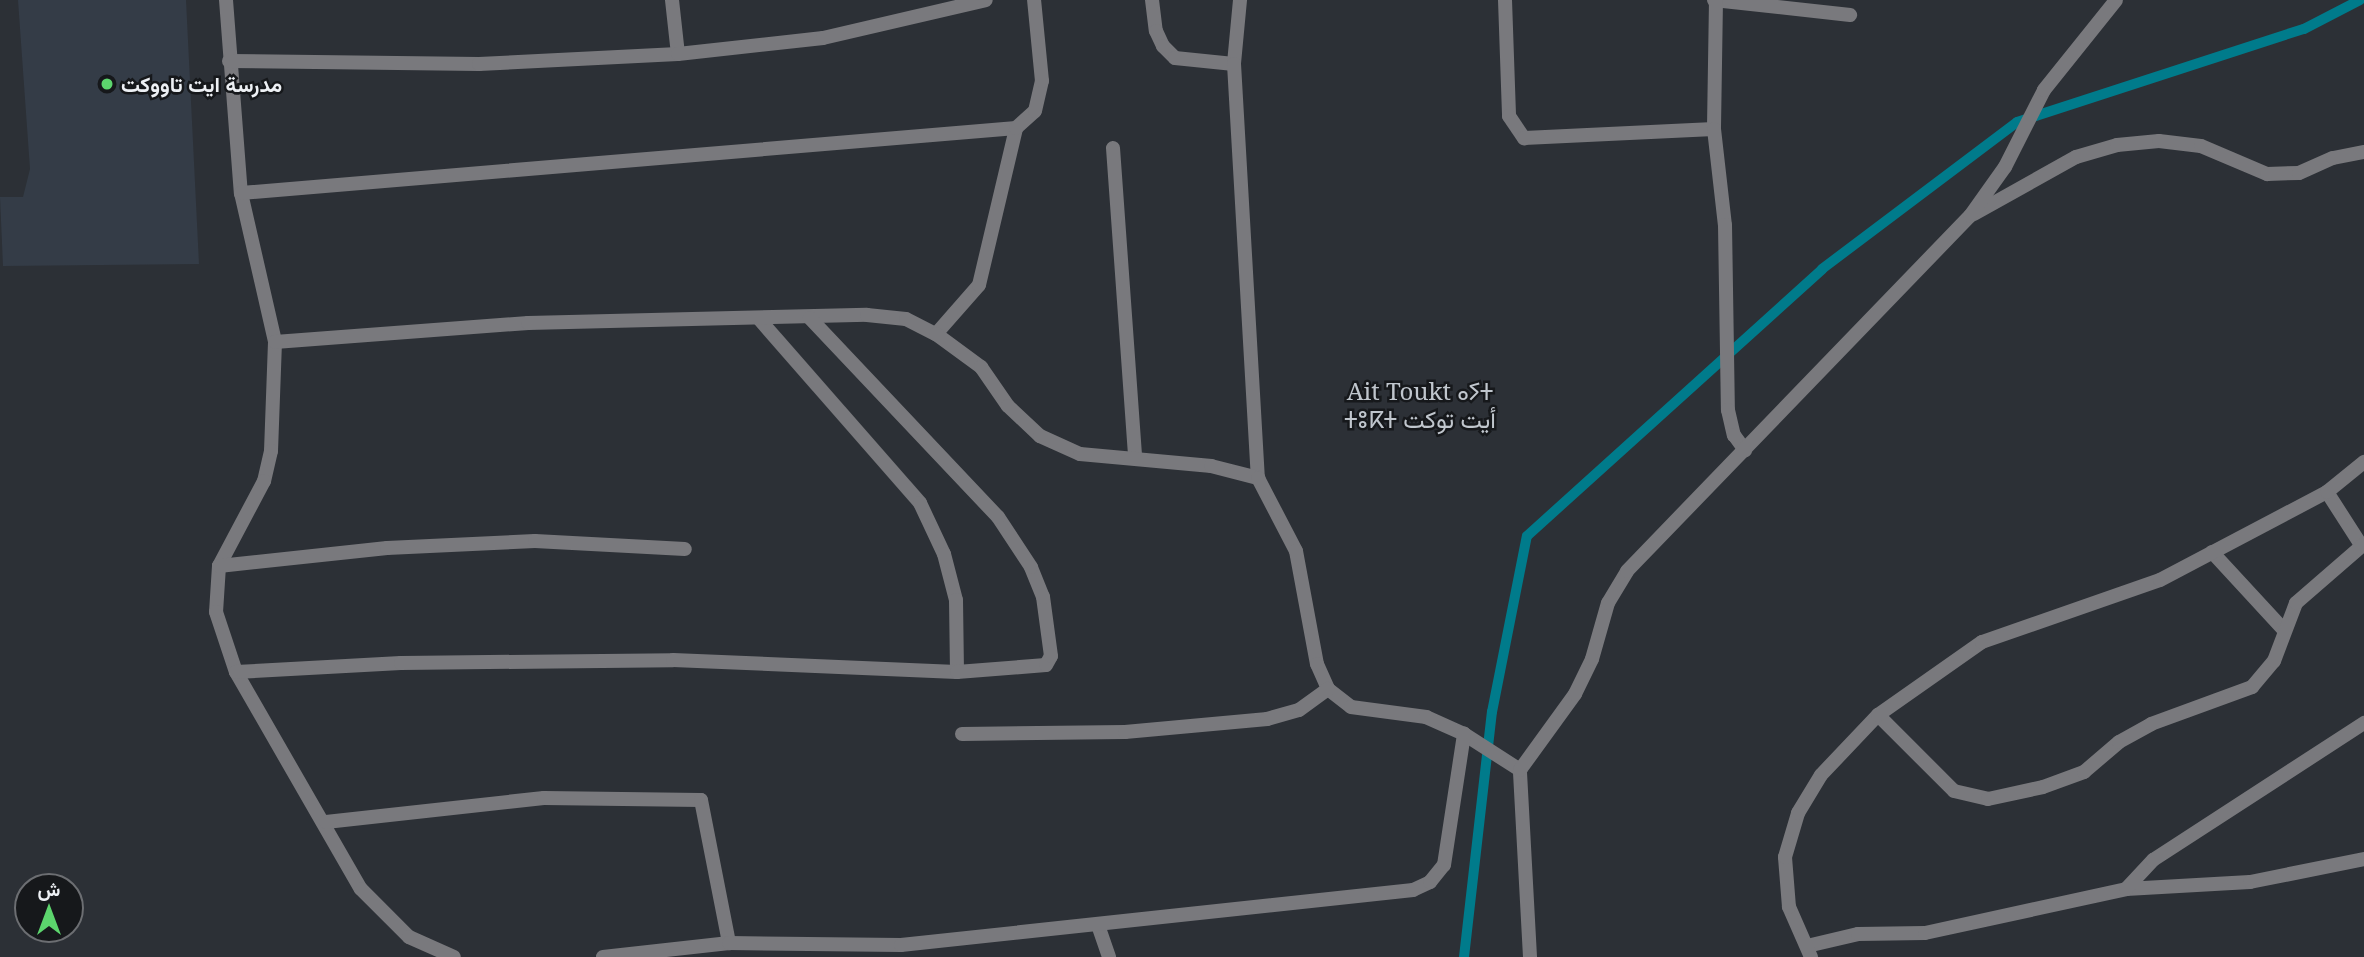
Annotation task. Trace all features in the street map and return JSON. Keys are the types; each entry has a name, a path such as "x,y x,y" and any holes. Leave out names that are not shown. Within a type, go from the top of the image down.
{"street":[{"path":"226,0 241,193 275,342 269,461 264,481 219,566 216,612 236,672 326,822 361,889 409,937 454,957"},
{"path":"672,0 678,54"},
{"path":"229,61 479,64 678,54 823,38 986,0"},
{"path":"936,334 979,285 1016,128 1035,111 1042,81 1034,0"},
{"path":"1152,0 1156,31 1163,46 1175,58 1234,64"},
{"path":"1240,0 1234,64 1258,478 1296,551 1317,664 1328,689 1351,707 1426,717 1464,734 1520,770"},
{"path":"1505,0 1509,116 1524,138 1714,130"},
{"path":"1745,450 1734,435 1728,410 1725,225 1714,130 1715,0 1850,15"},
{"path":"1530,957 1520,770 1575,694 1592,659 1608,603 1627,571 1970,216 2005,167 2044,90 2116,0"},
{"path":"241,193 1016,128"},
{"path":"1970,216 2076,157 2117,145 2159,141 2201,146 2267,174 2299,173 2333,158 2364,152"},
{"path":"1113,148 1135,458"},
{"path":"236,672 401,663 673,660 957,672 1046,666 1051,656 1043,597 1031,567 972,485 810,318"},
{"path":"275,342 528,323 906,319 936,334 981,367 1008,406 1040,436 1080,454 1211,466 1258,478"},
{"path":"760,320 920,503 944,554 956,600 957,672"},
{"path":"2364,462 2327,492 2212,552 2100,604 1982,642 1878,715 1821,775 1798,813 1785,857 1789,907 1809,951 1858,934 1925,933 2126,889 2250,882 2364,859"},
{"path":"1878,715 1954,791 1999,796 2084,772 2119,742 2151,724 2252,687 2274,662 2283,629 2296,603 2362,545 2327,492"},
{"path":"219,566 387,548 535,541 685,549"},
{"path":"2212,552 2283,629"},
{"path":"962,734 1125,732 1267,719 1299,710 1328,689"},
{"path":"2126,889 2153,860 2364,723"},
{"path":"603,957 637,956 729,943 901,945 1393,893 1430,882 1444,864 1464,734"},
{"path":"326,822 544,798 701,800 729,943"},
{"path":"1098,925 1109,957"}],"shaded area":[{"name":"مدرسة ايت تاووكت","path":"18,0 186,0 199,264 3,266 0,197 23,197 30,169"}],"waterway":[{"path":"1464,957 1492,712 1527,536 1822,269 2017,122 2304,29 2360,0"}],"place":[{"name":"مدرسة ايت تاووكت","path":"107,84"}],"district":[{"name":"Ait Toukt ⴰⵢⵜ ⵜⵓⴽⵜ أيت توكت","path":"1420,405"}]}
